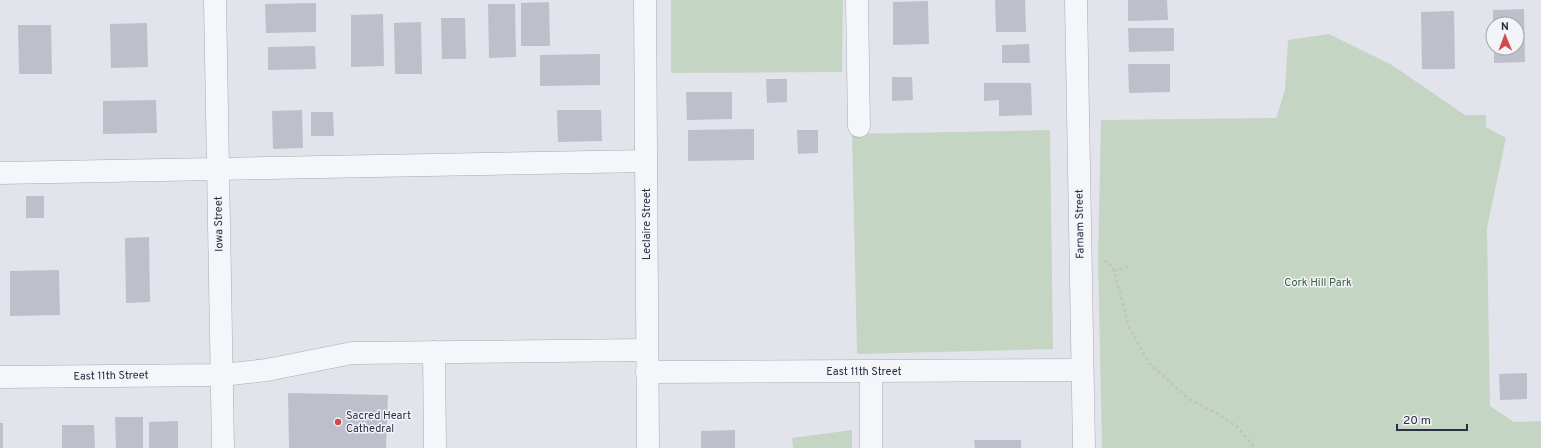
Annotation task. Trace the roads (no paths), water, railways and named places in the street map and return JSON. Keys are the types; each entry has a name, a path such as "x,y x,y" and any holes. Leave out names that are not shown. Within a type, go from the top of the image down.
{"street":[{"name":"Iowa Street","path":"215,0 223,448"},
{"name":"Leclaire Street","path":"645,0 648,448"},
{"path":"857,0 859,126"},
{"name":"Farnam Street","path":"1076,0 1084,448"},
{"path":"0,173 646,161"},
{"name":"East 11th Street","path":"0,377 222,375 267,370 352,353 647,350"},
{"path":"434,352 435,448"},
{"name":"East 11th Street","path":"647,372 1082,370"},
{"path":"871,372 871,448"}],"place":[{"name":"Sacred Heart Cathedral","path":"338,422"}],"park label":[{"name":"Cork Hill Park","path":"1318,283"}]}
